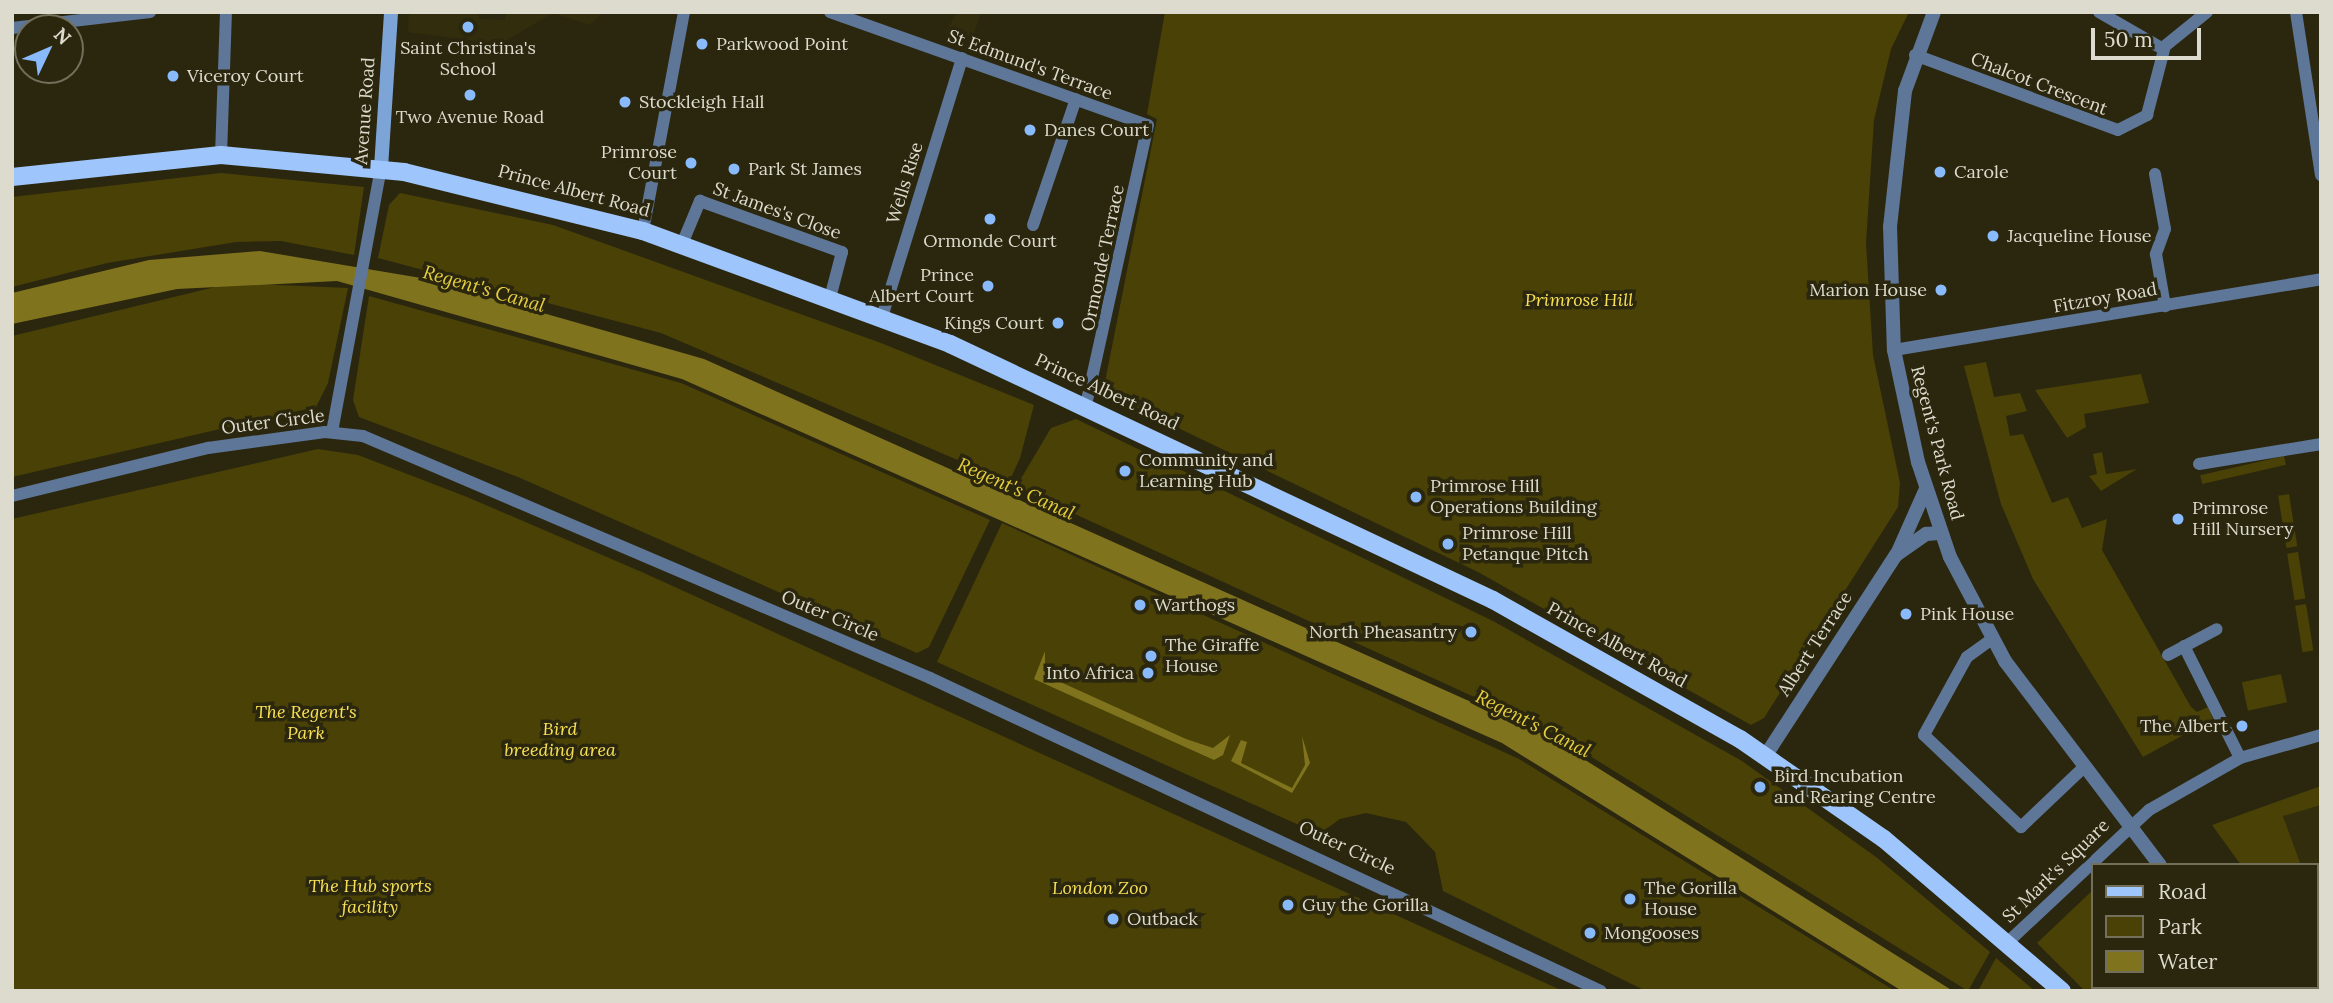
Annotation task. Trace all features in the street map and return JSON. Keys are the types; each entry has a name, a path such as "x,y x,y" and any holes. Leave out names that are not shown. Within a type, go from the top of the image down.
{"main road":[{"name":"Avenue Road","path":"381,168 391,12"},
{"name":"Prince Albert Road","path":"12,177 221,155 381,168 643,230 882,317 1086,405 1493,600 1766,755 1852,814 2009,941 2062,991"}],"street":[{"path":"84,16 150,12"},
{"path":"221,155 226,12"},
{"path":"643,230 684,12"},
{"name":"St Edmund's Terrace","path":"830,12 1139,122"},
{"name":"Regent's Park Road","path":"1934,12 1915,55 1894,173 1894,350 1926,489 1940,533 1992,639 2082,769 2158,863"},
{"path":"2099,12 2163,49 2207,12"},
{"path":"2296,12 2315,102 2321,175"},
{"name":"Chalcot Crescent","path":"1915,55 2118,130 2150,111 2163,49"},
{"name":"Wells Rise","path":"882,317 962,58"},
{"path":"1033,225 1076,99"},
{"name":"Ormonde Terrace","path":"1086,405 1148,125 1139,122"},
{"name":"Avenue Road","path":"332,432 376,211 381,168"},
{"path":"2155,174 2165,229 2156,254 2165,306"},
{"name":"St James's Close","path":"682,244 700,201 842,252 830,298"},
{"name":"Fitzroy Road","path":"1894,350 2321,279"},
{"name":"Outer Circle","path":"12,496 208,448 332,432 421,458 919,674 1601,991"},
{"path":"2199,464 2321,444"},
{"name":"Albert Terrace","path":"1766,755 1896,555 1926,489"},
{"name":"Albert Terrace","path":"1896,555 1920,537 1940,533"},
{"path":"2168,655 2217,629"},
{"path":"1992,639 1967,657 1924,735 2021,827 2082,769"},
{"path":"2184,646 2240,758"},
{"name":"St Mark's Square","path":"2009,941 2127,826 2240,758 2321,736"}],"shaded area":[{"name":"Saint Christina's School","path":"409,12 479,12 479,19 505,20 506,12 603,12 590,25 553,13 500,44 408,32"},
{"path":"957,12 981,12 971,43 945,34"},
{"path":"2321,805 2321,871 2319,863 2300,863 2283,815"}],"green space":[{"name":"Primrose Hill","path":"1165,12 1909,12 1891,49 1874,120 1866,243 1873,355 1900,483 1898,507 1764,718 1751,725 1478,572 1103,392 1157,119 1147,114"},
{"path":"221,173 364,187 354,255 281,241 236,242 107,263 12,287 12,197"},
{"path":"400,193 553,225 881,343 1034,405 1020,458 1009,482 661,333 378,258 389,205"},
{"path":"232,283 348,288 328,383 316,407 12,477 12,336"},
{"path":"369,296 681,383 990,520 929,647 917,653 518,477 359,417 353,400"},
{"path":"1986,362 1994,397 2020,393 2027,411 2006,416 2010,436 2023,434 2052,503 2068,497 2082,528 2107,519 2102,550 2191,707 2197,712 2208,707 2213,719 2143,757 2033,579 2001,504 1964,366"},
{"path":"2141,374 2149,403 2084,414 2086,427 2067,438 2035,390"},
{"path":"1076,419 1493,621 1742,761 1876,857 1990,952 1968,991 1553,733 1016,487 1051,428"},
{"name":"The Regent's Park","path":"318,449 358,455 467,497 644,573 1563,991 12,991 12,519"},
{"path":"2102,452 2106,474 2137,469 2101,491 2089,476 2097,474 2093,454"},
{"path":"2284,456 2286,465 2202,484 2200,475"},
{"path":"2289,494 2297,546 2286,548 2278,496"},
{"path":"1002,523 1519,759 1895,991 1646,991 1443,891 1435,852 1406,822 1366,813 1340,819 1319,834 937,662"},
{"path":"2298,552 2305,598 2294,600 2287,554"},
{"path":"2306,604 2313,650 2302,652 2295,606"},
{"path":"2281,674 2287,702 2248,711 2242,682"},
{"path":"2321,786 2321,805 2283,816 2300,863 2240,863 2212,825"},
{"path":"2092,891 2092,989 2128,989 2085,991 2037,943"},
{"path":"1996,958 2035,991 1978,991"}],"water":[{"path":"260,251 421,278 704,359 1547,736 1953,991 1902,991 1502,743 682,379 337,281 177,289 12,324 12,293 149,260"},
{"path":"1045,651 1045,675 1186,739 1213,748 1230,735 1223,755 1214,760 1034,679"},
{"path":"1302,736 1310,763 1292,793 1231,761 1241,740 1247,742 1241,763 1292,788 1305,765"}],"place":[{"name":"Saint Christina's School","path":"468,27"},
{"name":"Parkwood Point","path":"702,44"},
{"name":"Viceroy Court","path":"173,76"},
{"name":"Two Avenue Road","path":"470,95"},
{"name":"Stockleigh Hall","path":"625,102"},
{"name":"Danes Court","path":"1030,130"},
{"name":"Primrose Court","path":"691,163"},
{"name":"Park St James","path":"734,169"},
{"name":"Carole","path":"1940,172"},
{"name":"Ormonde Court","path":"990,219"},
{"name":"Jacqueline House","path":"1993,236"},
{"name":"Prince Albert Court","path":"988,286"},
{"name":"Marion House","path":"1941,290"},
{"name":"Kings Court","path":"1058,323"},
{"name":"Community and Learning Hub","path":"1125,471"},
{"name":"Primrose Hill Operations Building","path":"1416,497"},
{"name":"Primrose Hill Nursery","path":"2178,519"},
{"name":"Primrose Hill Petanque Pitch","path":"1448,544"},
{"name":"Warthogs","path":"1140,605"},
{"name":"Pink House","path":"1906,614"},
{"name":"North Pheasantry","path":"1471,632"},
{"name":"The Giraffe House","path":"1151,656"},
{"name":"Into Africa","path":"1148,673"},
{"name":"The Albert","path":"2242,726"},
{"name":"Bird Incubation and Rearing Centre","path":"1760,787"},
{"name":"The Gorilla House","path":"1630,899"},
{"name":"Guy the Gorilla","path":"1288,905"},
{"name":"Outback","path":"1113,919"},
{"name":"Mongooses","path":"1590,933"}],"water label":[{"name":"Regent's Canal","path":"484,289"},
{"name":"Regent's Canal","path":"1016,489"},
{"name":"Regent's Canal","path":"1533,724"}],"park label":[{"name":"Bird breeding area","path":"560,740"},
{"name":"London Zoo","path":"1100,888"},
{"name":"The Hub sports facility","path":"370,897"}]}
